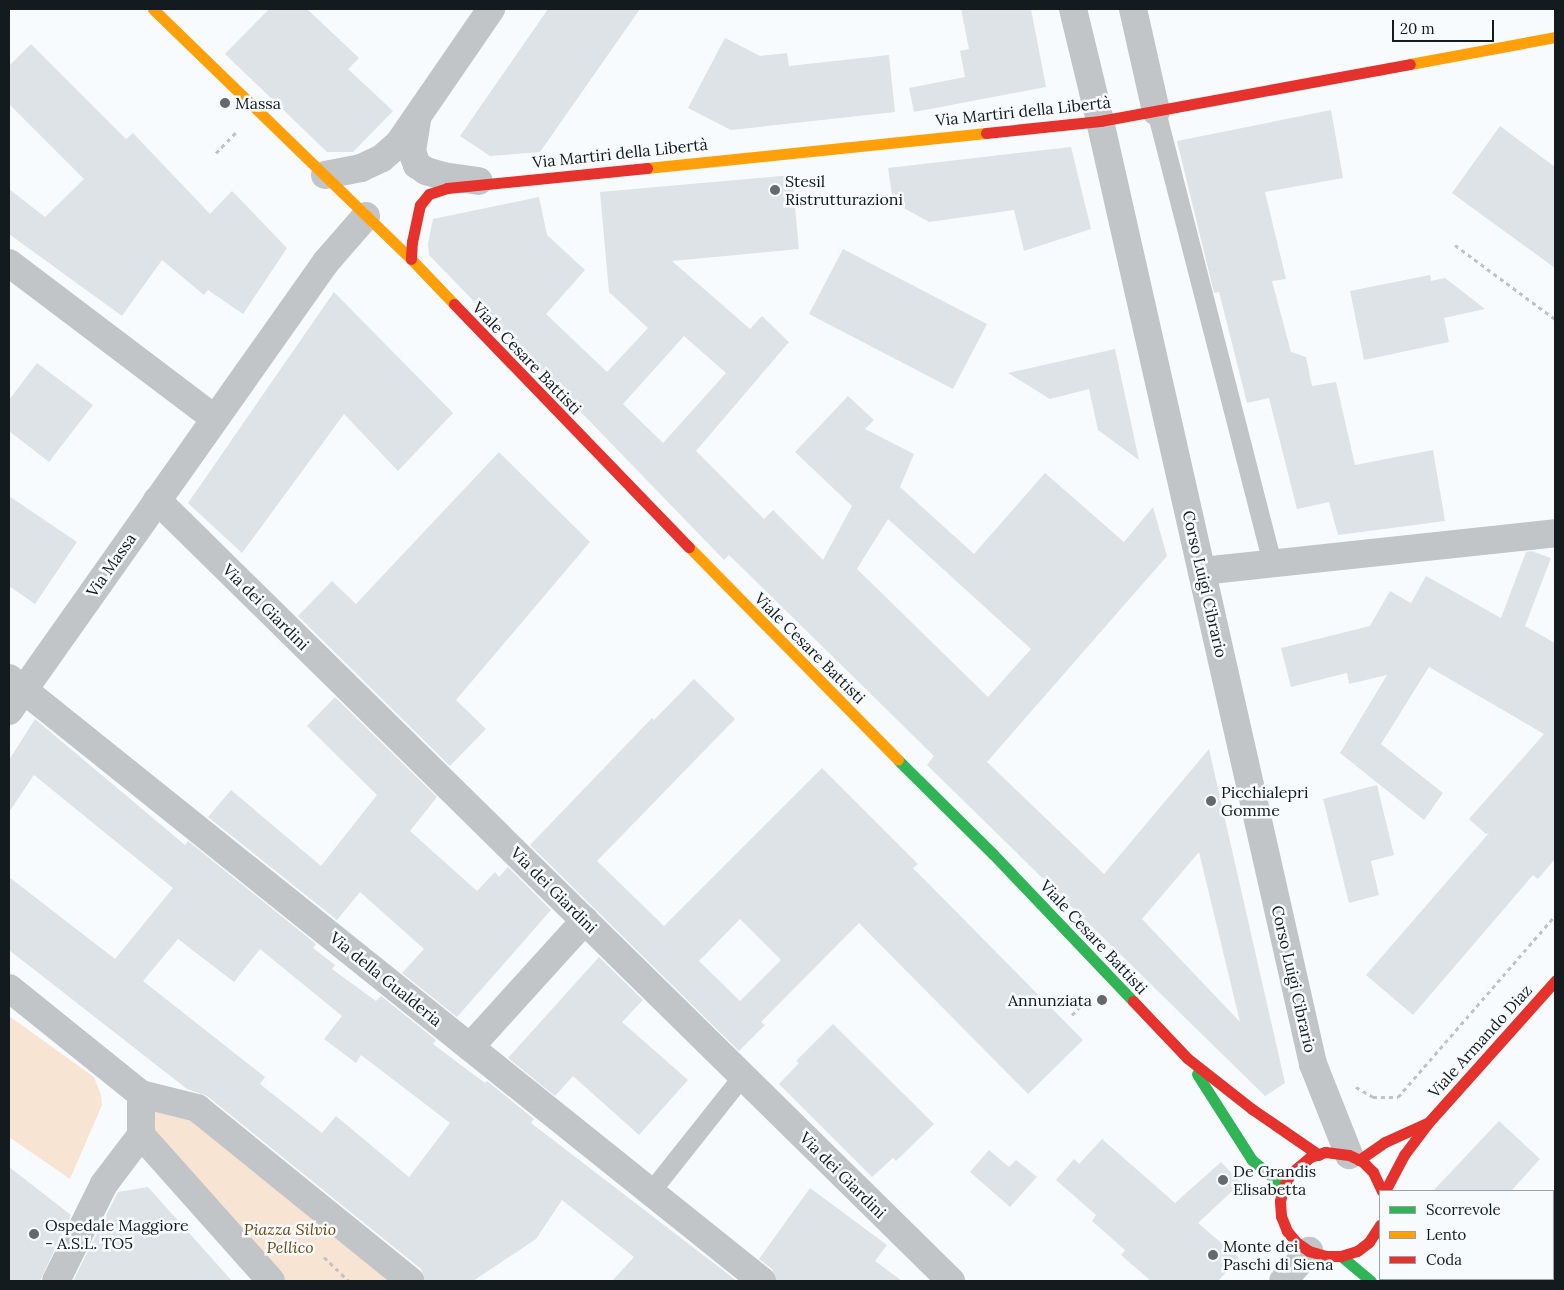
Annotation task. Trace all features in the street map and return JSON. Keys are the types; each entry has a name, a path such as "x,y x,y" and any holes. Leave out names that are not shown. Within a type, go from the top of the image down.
{"street":[{"path":"153,9 325,175 361,168 382,158 399,143 418,118 491,9"},
{"name":"Corso Luigi Cibrario","path":"1072,9 1100,121 1313,1064 1354,1158"},
{"path":"1133,9 1156,111"},
{"name":"Via Martiri della Libertà","path":"489,182 1100,121 1555,37"},
{"path":"418,118 412,152 416,165 426,171 443,176 489,182"},
{"name":"Viale Cesare Battisti","path":"325,175 411,259 792,654 994,854 1187,1058 1252,1109 1319,1154"},
{"path":"411,259 415,223 420,205 429,194 447,188 489,182"},
{"name":"Via Massa","path":"9,712 16,683 157,500 326,262 366,216"},
{"path":"9,263 215,419"},
{"name":"Via dei Giardini","path":"157,500 951,1281"},
{"path":"1202,571 1555,533"},
{"name":"Via della Gualderia","path":"16,683 762,1281"},
{"path":"470,1047 585,920"},
{"name":"Viale Armando Diaz","path":"1384,1190 1404,1155 1428,1123 1555,981"},
{"path":"9,988 141,1094 197,1108 411,1281"},
{"name":"Viale Cesare Battisti","path":"1187,1058 1252,1160 1284,1186"},
{"path":"56,1281 104,1184 141,1135 141,1094"},
{"name":"Viale Armando Diaz","path":"1354,1158 1428,1123"},
{"path":"141,1135 271,1281"},
{"path":"1379,1230 1369,1242 1357,1251 1341,1256 1326,1256 1310,1251 1297,1243 1287,1231 1281,1216 1280,1201 1284,1186 1291,1172 1300,1164 1319,1154 1336,1153 1354,1158 1373,1172 1382,1190"},
{"path":"1283,1281 1310,1251"},
{"path":"1341,1256 1371,1281"}],"lane":[{"path":"1156,111 1272,564"},
{"path":"651,1191 742,1076"}],"path":[{"path":"216,153 240,129"},
{"path":"1455,246 1555,319"},
{"path":"1349,1082 1373,1097 1398,1097 1555,916"},
{"path":"324,1257 349,1281"}],"green space":[{"path":"9,1016 94,1077 101,1095 102,1105 70,1179 9,1137"},
{"name":"Piazza Silvio Pellico","path":"141,1094 186,1105 411,1281 271,1281 141,1135"}],"building":[{"path":"269,9 307,9 359,58 348,69 393,111 353,152 327,152 225,54"},
{"path":"548,9 640,9 540,152 490,156 460,136"},
{"path":"961,9 1031,9 1046,87 914,112 909,88 965,77 960,51 969,49"},
{"path":"725,38 760,56 787,53 789,66 889,55 895,112 731,130 688,108"},
{"path":"31,44 126,139 133,133 210,214 232,191 287,248 243,314 208,290 204,295 162,260 122,316 9,234 9,189 45,217 84,179 9,104 9,66"},
{"path":"1331,110 1343,178 1265,192 1286,279 1272,281 1291,352 1306,357 1312,386 1336,382 1355,465 1433,450 1445,521 1338,535 1329,502 1297,509 1269,398 1247,403 1219,292 1214,293 1177,141"},
{"path":"1500,126 1555,167 1555,268 1452,193"},
{"path":"1071,147 1091,229 1024,251 1014,210 929,222 893,202 888,168"},
{"path":"792,175 799,249 672,261 750,329 762,316 789,342 696,451 764,519 773,510 823,560 852,506 795,452 848,396 874,420 865,429 914,454 900,487 974,554 1045,473 1124,542 1153,507 1167,556 987,762 1104,874 1209,749 1285,1083 1265,1096 927,765 934,756 729,555 724,560 429,255 428,244 433,219 539,197 547,235 585,270 546,314 607,372 648,328 609,292 600,192","holes":["684,336 726,373 663,443 623,404","888,519 1031,649 988,697 857,569","1199,852 1240,1022 1142,919"]},
{"path":"843,249 987,324 953,389 809,314"},
{"path":"1430,275 1431,281 1445,278 1485,309 1444,318 1449,342 1364,360 1350,291"},
{"path":"334,292 453,413 398,471 344,414 242,553 188,503"},
{"path":"1115,349 1139,460 1098,430 1089,389 1050,399 1008,373"},
{"path":"37,363 93,405 49,462 9,431 9,400"},
{"path":"499,452 590,542 456,700 486,729 450,766 298,616 332,581 356,604"},
{"path":"9,496 77,542 35,604 9,586"},
{"path":"1531,551 1551,558 1525,626 1555,643 1555,859 1538,879 1533,875 1413,1015 1366,975 1489,833 1486,834 1469,819 1544,734 1429,667 1381,744 1443,793 1424,820 1340,753 1387,675 1349,684 1347,673 1291,687 1281,648 1370,626 1390,591 1411,603 1426,576 1501,618 1526,552"},
{"path":"694,679 735,719 597,861 664,926 822,768 918,864 913,868 1083,1040 1028,1094 859,923 761,1022 765,1025 739,1051 530,845 652,718 654,720","holes":["740,919 781,960 740,1001 699,961"]},
{"path":"335,697 437,797 410,831 477,891 495,872 499,877 508,867 551,910 457,1017 402,973 424,949 360,892 337,920 208,817 231,790 321,866 377,795 307,726"},
{"path":"35,719 185,845 188,841 316,944 313,948 335,965 332,969 376,1001 381,996 436,1040 433,1044 485,1083 487,1081 534,1119 531,1123 737,1281 612,1281 634,1257 562,1200 536,1239 473,1281 426,1281 421,1269 207,1096 187,1089 9,950 9,877 115,959 173,888 34,775 9,812 9,760","holes":["178,939 234,982 260,949 342,1016 324,1039 356,1063 361,1055 450,1123 409,1177 336,1116 322,1133 260,1084 265,1077 143,981"]},
{"path":"1377,785 1394,855 1371,861 1379,895 1349,903 1323,799"},
{"path":"599,957 643,1000 622,1022 688,1080 639,1135 573,1076 555,1096 508,1058"},
{"path":"833,1024 934,1124 896,1161 893,1158 872,1177 779,1084 799,1063 796,1061"},
{"path":"1499,1121 1540,1159 1512,1190 1434,1190"},
{"path":"1102,1139 1175,1203 1221,1162 1241,1183 1198,1223 1239,1258 1218,1281 1151,1281 1121,1255 1125,1250 1092,1221 1096,1215 1056,1180 1074,1159 1079,1164"},
{"path":"989,1150 1009,1167 1016,1160 1037,1177 1010,1207 970,1172"},
{"name":"Ospedale Maggiore - A.S.L. TO5","path":"9,1167 71,1215 40,1281 9,1281"},
{"path":"148,1187 232,1281 73,1281 118,1192"},
{"path":"810,1188 887,1245 875,1261 902,1281 777,1281 772,1269 759,1259"}],"traffic: fast":[{"path":"898,760 993,854 1133,1001"},
{"path":"1197,1074 1252,1160 1284,1186"},
{"path":"1341,1256 1371,1281"}],"traffic: slow":[{"path":"153,9 411,259 454,304"},
{"path":"1410,64 1555,37"},
{"path":"647,168 986,133"},
{"path":"689,547 898,760"}],"traffic: jam":[{"path":"986,133 1100,121 1410,64"},
{"path":"411,259 412,242 420,205 429,194 447,188 647,168"},
{"path":"454,304 689,547"},
{"path":"1386,1190 1404,1155 1428,1123 1555,981"},
{"path":"1133,1001 1187,1058 1252,1109 1319,1155"},
{"path":"1359,1160 1385,1142 1427,1123"},
{"path":"1379,1227 1369,1242 1357,1251 1341,1256 1326,1256 1309,1251 1297,1243 1287,1231 1281,1216 1280,1201 1284,1186 1291,1173 1310,1157 1325,1152 1349,1155 1362,1161 1373,1172 1382,1190"}],"place":[{"name":"Massa","path":"225,103"},
{"name":"Stesil Ristrutturazioni","path":"775,190"},
{"name":"Picchialepri Gomme","path":"1211,801"},
{"name":"Annunziata","path":"1102,1000"},
{"name":"De Grandis Elisabetta","path":"1223,1180"},
{"name":"Ospedale Maggiore - A.S.L. TO5","path":"34,1234"},
{"name":"Monte dei Paschi di Siena","path":"1213,1255"}]}
